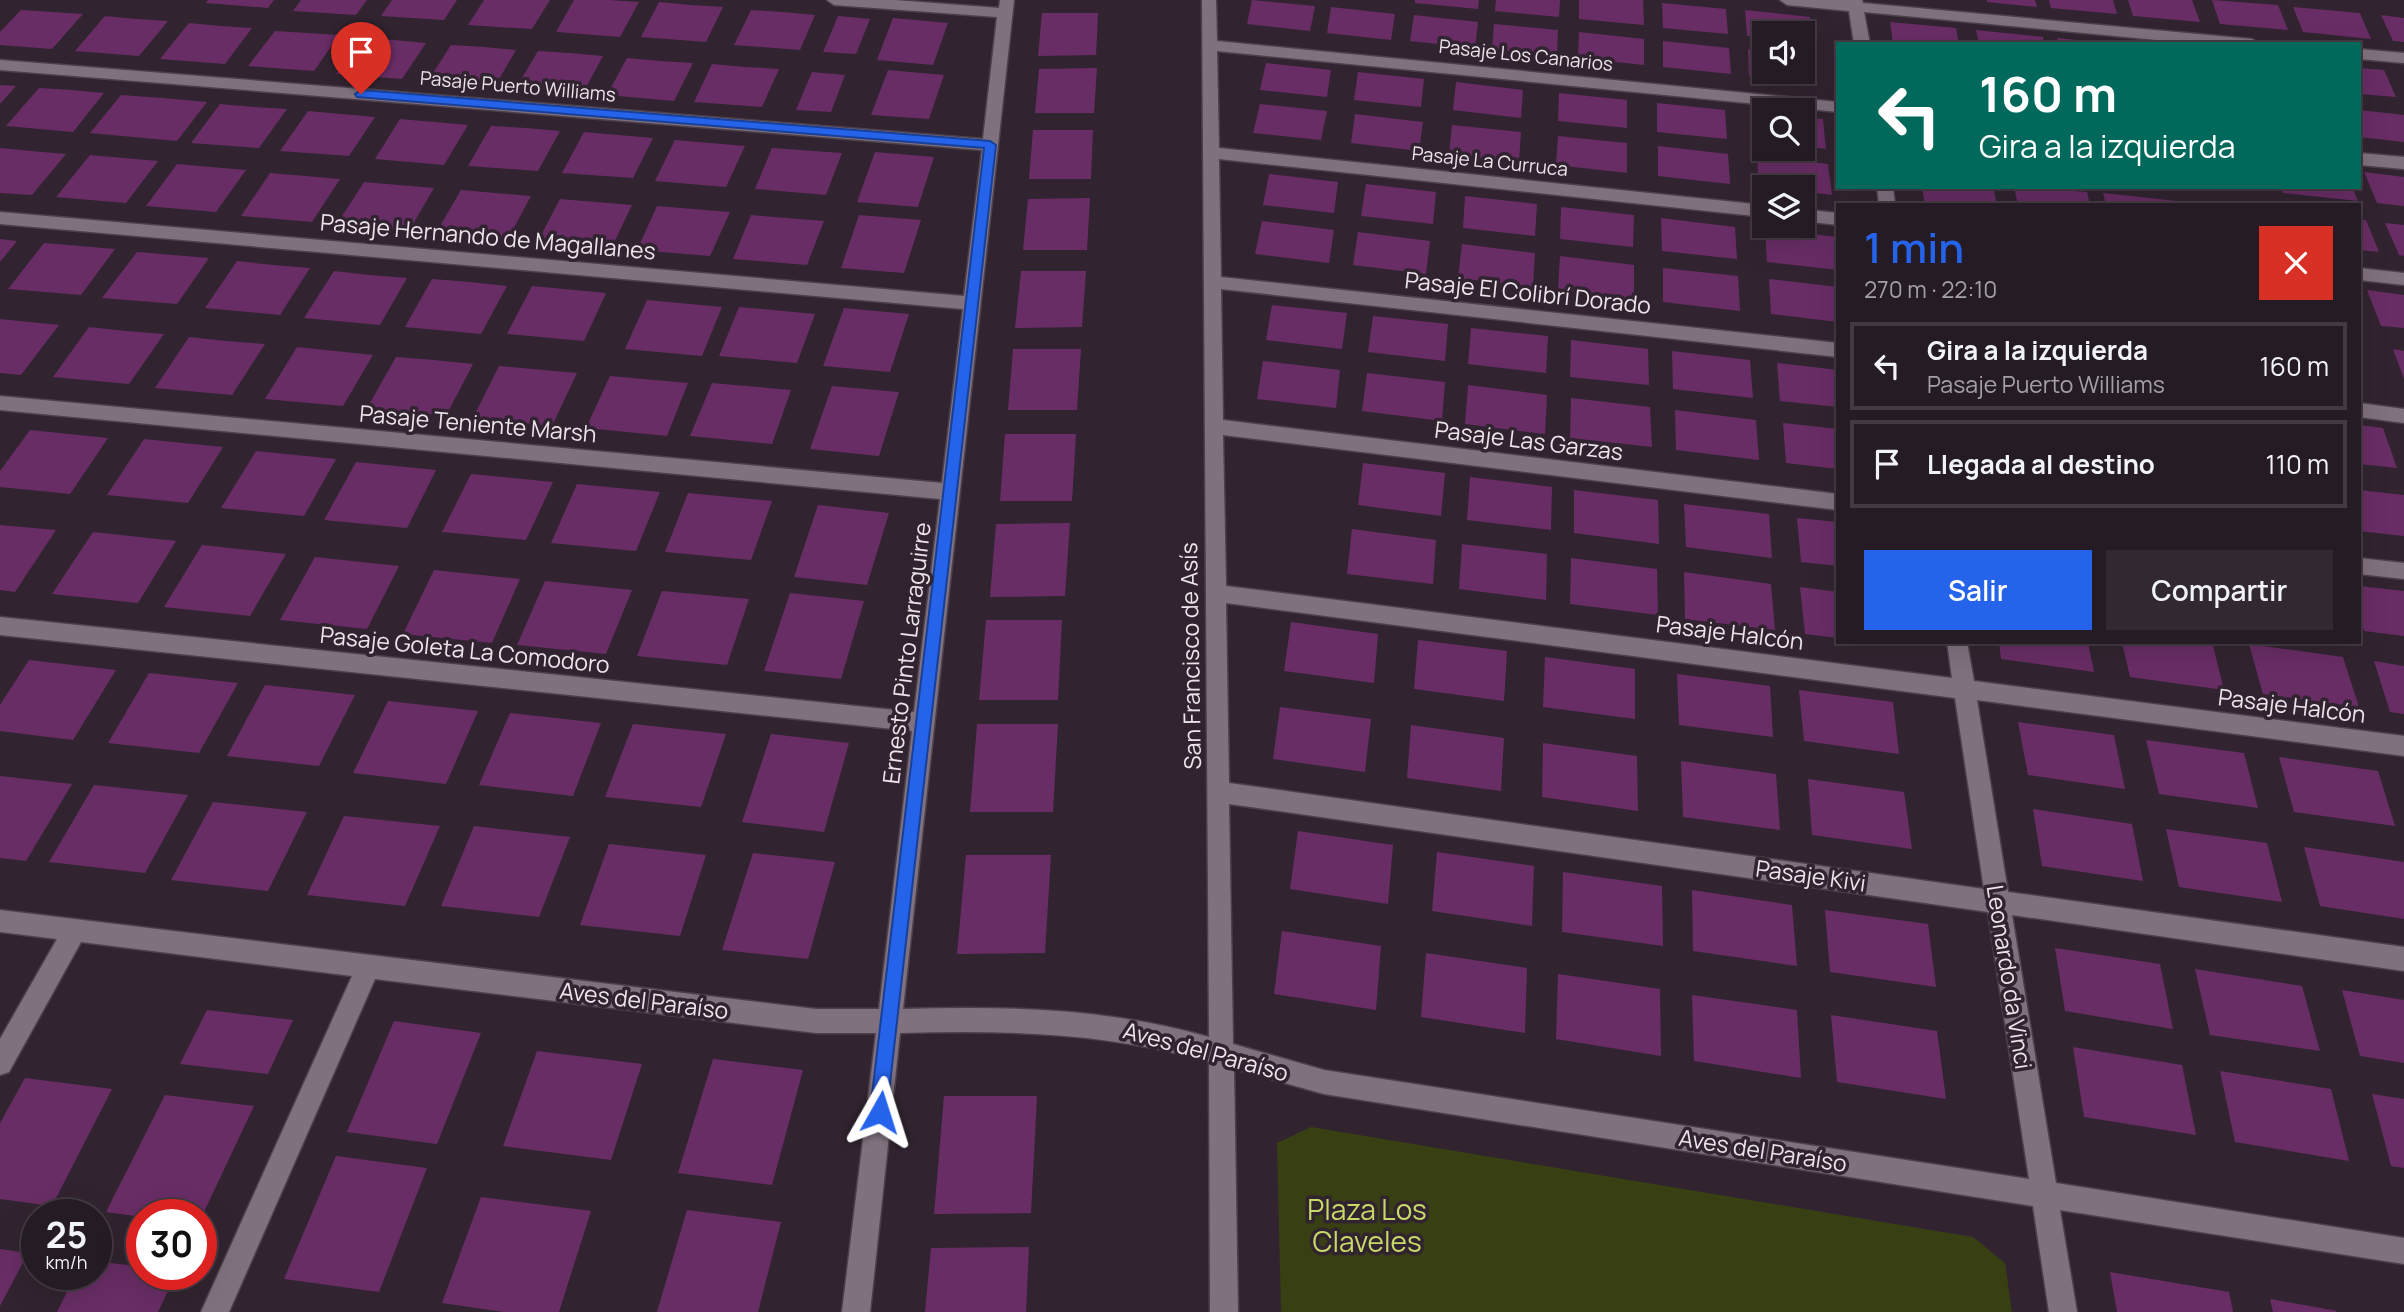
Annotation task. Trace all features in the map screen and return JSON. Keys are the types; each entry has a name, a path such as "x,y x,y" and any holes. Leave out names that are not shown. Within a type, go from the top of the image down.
{"street":[{"path":"834,0 1006,7"},
{"name":"San Francisco de Asís","path":"1209,0 1224,1312"},
{"path":"1787,0 1855,3 2233,42"},
{"path":"1855,3 1862,42"},
{"name":"Ernesto Pinto Larraguirre","path":"856,1312 1006,7"},
{"name":"Pasaje Los Canarios","path":"1210,45 1836,107"},
{"path":"2361,54 2404,58"},
{"name":"Pasaje Puerto Williams","path":"0,65 990,145"},
{"name":"Pasaje La Curruca","path":"1211,153 1752,210"},
{"path":"2361,159 2404,163"},
{"path":"1815,216 1836,219"},
{"name":"Pasaje Hernando de Magallanes","path":"0,218 972,303"},
{"path":"2361,274 2404,279"},
{"name":"Pasaje El Colibrí Dorado","path":"1212,282 1836,350"},
{"name":"Pasaje Teniente Marsh","path":"0,403 951,492"},
{"path":"2361,411 2404,416"},
{"name":"Pasaje Las Garzas","path":"1214,426 1836,502"},
{"path":"2361,566 2404,571"},
{"name":"Pasaje Halcón","path":"1216,593 2404,746"},
{"name":"Pasaje Goleta La Comodoro","path":"0,626 924,723"},
{"name":"Leonardo da Vinci","path":"1957,644 2063,1312"},
{"name":"Pasaje Kivi","path":"1218,792 2404,959"},
{"name":"Aves del Paraíso","path":"0,921 816,1021 1068,1021 1153,1034 1273,1071 1324,1082 2404,1251"},
{"path":"0,1063 75,930"},
{"path":"215,1312 369,966"}],"green space":[{"name":"Plaza Los Claveles","path":"1311,1127 1973,1237 2005,1263 2012,1312 1281,1312 1277,1143"}],"building":[{"path":"208,0 274,0 268,8 206,3"},
{"path":"301,0 367,0 356,15 293,11"},
{"path":"392,0 457,0 444,20 381,16"},
{"path":"484,0 550,0 532,29 468,25"},
{"path":"574,0 639,2 620,37 556,32"},
{"path":"1252,0 1315,6 1310,31 1247,24"},
{"path":"1415,0 1479,0 1478,9 1415,3"},
{"path":"1496,0 1560,0 1559,17 1495,11"},
{"path":"1579,0 1643,0 1644,25 1579,19"},
{"path":"2035,0 2037,7 1987,2"},
{"path":"2049,0 2113,0 2117,14 2051,8"},
{"path":"2128,0 2192,0 2200,22 2133,16"},
{"path":"2212,0 2278,5 2288,30 2220,24"},
{"path":"659,2 723,7 706,42 641,37"},
{"path":"1662,3 1726,9 1728,34 1663,28"},
{"path":"1331,7 1395,14 1391,40 1327,33"},
{"path":"2293,7 2360,13 2371,39 2303,32"},
{"path":"21,10 83,14 52,49 0,45 0,32"},
{"path":"751,10 815,15 800,50 734,45"},
{"path":"1745,10 1810,17 1810,21 1752,21 1752,36 1747,36"},
{"path":"1042,13 1098,13 1096,55 1038,56"},
{"path":"1414,15 1478,22 1475,48 1410,41"},
{"path":"2381,15 2404,18 2404,42 2393,41"},
{"path":"105,16 168,21 139,56 75,51"},
{"path":"838,16 870,19 856,54 823,52"},
{"path":"893,18 948,23 933,65 877,60"},
{"path":"1890,22 1956,28 1959,42 1893,42"},
{"path":"189,23 252,28 225,64 160,59"},
{"path":"1494,24 1558,30 1557,56 1492,49"},
{"path":"1976,30 2043,37 2044,42 1979,42"},
{"path":"275,31 339,35 314,71 248,66"},
{"path":"1579,32 1644,39 1644,65 1578,58"},
{"path":"361,38 426,43 402,79 336,74"},
{"path":"2057,38 2096,42 2058,42"},
{"path":"1663,41 1729,48 1731,74 1663,67"},
{"path":"451,45 516,50 495,86 428,81"},
{"path":"1748,49 1752,50 1752,76 1749,76"},
{"path":"538,51 603,56 583,93 516,88"},
{"path":"627,58 693,63 674,101 607,95"},
{"path":"1266,63 1331,70 1327,97 1260,90"},
{"path":"712,64 779,69 762,107 694,102"},
{"path":"1097,68 1094,113 1035,113 1039,69"},
{"path":"2361,68 2384,70 2396,97 2361,94"},
{"path":"888,70 944,75 929,119 871,115"},
{"path":"812,72 845,75 831,112 796,110"},
{"path":"1358,72 1424,79 1421,107 1354,100"},
{"path":"1456,82 1523,90 1521,118 1453,110"},
{"path":"0,85 16,86 0,104"},
{"path":"39,88 104,93 73,132 6,126"},
{"path":"1559,93 1627,100 1627,128 1558,121"},
{"path":"121,95 207,102 177,141 90,133"},
{"path":"1657,103 1725,110 1727,139 1657,132"},
{"path":"220,104 287,109 259,148 191,143"},
{"path":"1260,104 1327,111 1321,140 1253,133"},
{"path":"2361,110 2404,115 2404,142 2361,137"},
{"path":"308,111 375,117 349,156 280,151"},
{"path":"1355,114 1423,122 1419,151 1351,143"},
{"path":"400,119 468,125 444,165 375,159"},
{"path":"1815,119 1823,119 1826,149 1815,148"},
{"path":"1452,125 1521,132 1519,162 1449,154"},
{"path":"491,126 560,131 538,171 468,166"},
{"path":"1033,130 1093,130 1091,179 1029,179"},
{"path":"584,132 653,138 633,178 562,173"},
{"path":"1558,136 1627,143 1627,173 1556,165"},
{"path":"675,140 745,146 726,187 655,181"},
{"path":"1658,146 1728,154 1730,184 1658,176"},
{"path":"0,148 66,154 32,195 0,193"},
{"path":"772,148 842,153 826,195 755,189"},
{"path":"875,152 934,157 918,207 857,202"},
{"path":"90,155 158,161 126,203 56,197"},
{"path":"1757,161 1828,164 1832,195 1815,193 1815,175 1758,175"},
{"path":"177,164 246,170 216,212 146,206"},
{"path":"2364,172 2404,177 2404,206 2377,203"},
{"path":"270,173 340,179 312,222 241,216"},
{"path":"1269,174 1338,182 1334,213 1263,205"},
{"path":"364,182 434,188 409,231 337,224"},
{"path":"1366,184 1436,192 1433,224 1361,216"},
{"path":"1922,189 1993,189 1997,203 1925,203"},
{"path":"2014,189 2087,192 2090,203 2018,203"},
{"path":"2281,189 2353,189 2358,201 2283,193"},
{"path":"461,190 531,196 508,239 436,233"},
{"path":"2103,193 2178,203 2106,203"},
{"path":"1465,196 1537,204 1535,236 1463,228"},
{"path":"1090,198 1087,250 1023,250 1028,199"},
{"path":"560,199 632,205 611,249 537,243"},
{"path":"657,206 730,212 710,256 637,250"},
{"path":"1561,207 1634,215 1633,247 1560,239"},
{"path":"751,215 824,221 807,265 733,259"},
{"path":"859,215 921,220 904,273 841,268"},
{"path":"1661,218 1735,227 1737,259 1662,251"},
{"path":"2361,220 2366,220 2379,252 2361,250"},
{"path":"1262,221 1334,230 1329,263 1255,254"},
{"path":"2385,223 2404,225 2404,256 2399,255"},
{"path":"1358,232 1430,241 1426,274 1353,265"},
{"path":"1815,234 1836,237 1836,270 1767,262 1766,238 1815,238"},
{"path":"0,239 17,241 0,262"},
{"path":"44,243 115,249 81,295 8,289"},
{"path":"1462,244 1535,253 1533,287 1458,278"},
{"path":"137,252 209,258 177,304 102,298"},
{"path":"1560,256 1634,265 1634,299 1558,290"},
{"path":"237,261 310,268 280,315 205,308"},
{"path":"1663,268 1738,276 1740,311 1663,302"},
{"path":"334,271 407,278 380,325 304,318"},
{"path":"1021,271 1086,271 1082,327 1015,328"},
{"path":"432,279 507,286 481,334 405,327"},
{"path":"1769,279 1836,287 1836,322 1771,314"},
{"path":"532,286 606,293 584,341 507,334"},
{"path":"2367,290 2404,295 2404,328 2381,326"},
{"path":"647,300 722,307 702,356 625,349"},
{"path":"1272,305 1347,313 1342,349 1266,340"},
{"path":"739,307 815,314 797,363 719,356"},
{"path":"844,308 909,314 890,372 823,366"},
{"path":"1373,316 1448,324 1445,361 1368,352"},
{"path":"0,319 59,325 21,375 0,373"},
{"path":"89,327 164,334 129,384 53,377"},
{"path":"1471,328 1548,336 1546,373 1468,364"},
{"path":"189,337 265,344 232,395 155,388"},
{"path":"1571,340 1648,349 1649,385 1570,377"},
{"path":"297,347 373,355 343,406 265,399"},
{"path":"1013,349 1081,349 1077,410 1008,410"},
{"path":"2393,349 2404,351 2404,379"},
{"path":"1672,351 1750,360 1753,398 1673,389"},
{"path":"396,357 473,364 446,416 367,408"},
{"path":"1263,361 1340,370 1336,408 1257,399"},
{"path":"1777,363 1836,370 1836,407 1780,401"},
{"path":"499,366 577,373 552,426 473,418"},
{"path":"1367,373 1445,382 1442,421 1362,411"},
{"path":"610,376 688,383 667,436 586,428"},
{"path":"712,383 791,390 772,444 690,436"},
{"path":"1468,385 1547,395 1545,434 1465,424"},
{"path":"832,386 899,392 879,456 810,449"},
{"path":"1571,398 1650,407 1652,447 1570,438"},
{"path":"1675,410 1756,420 1759,460 1676,450"},
{"path":"1783,423 1836,429 1836,469 1786,463"},
{"path":"2361,425 2383,428 2397,468 2361,464"},
{"path":"30,430 108,438 70,494 0,487 0,471"},
{"path":"1005,434 1076,434 1072,501 1000,501"},
{"path":"144,439 223,447 188,503 107,495"},
{"path":"256,451 336,459 304,516 221,508"},
{"path":"356,462 436,470 407,528 324,520"},
{"path":"1363,463 1445,473 1441,516 1358,505"},
{"path":"471,474 553,482 526,540 442,532"},
{"path":"1470,477 1552,487 1551,530 1467,520"},
{"path":"577,484 660,492 636,551 551,543"},
{"path":"1574,490 1658,500 1659,544 1574,533"},
{"path":"2361,490 2404,495 2404,536 2361,531"},
{"path":"688,493 772,501 751,560 665,552"},
{"path":"1684,504 1769,514 1772,558 1686,547"},
{"path":"818,505 889,513 867,585 794,577"},
{"path":"1797,518 1836,522 1836,566 1801,562"},
{"path":"1070,523 1065,596 990,597 996,524"},
{"path":"0,525 56,530 15,592 0,590"},
{"path":"1352,529 1436,540 1433,584 1347,574"},
{"path":"93,532 176,541 138,603 52,594"},
{"path":"1462,544 1547,554 1546,600 1459,589"},
{"path":"202,545 286,554 250,616 164,607"},
{"path":"315,557 399,566 367,629 280,620"},
{"path":"1571,558 1657,569 1658,615 1570,604"},
{"path":"434,570 520,579 492,643 403,634"},
{"path":"1684,572 1771,584 1775,630 1685,619"},
{"path":"545,581 632,590 606,654 517,645"},
{"path":"2361,586 2404,591 2404,636 2364,631 2361,623"},
{"path":"1800,587 1836,592 1836,638 1805,634"},
{"path":"662,591 749,599 727,665 637,656"},
{"path":"790,593 864,601 841,679 764,671"},
{"path":"986,620 1062,620 1058,700 979,700"},
{"path":"1291,622 1378,634 1374,683 1284,671"},
{"path":"1418,640 1507,651 1504,701 1414,689"},
{"path":"1999,644 2088,644 2094,672 2001,659"},
{"path":"2122,644 2212,644 2224,690 2130,677"},
{"path":"2249,644 2343,657 2359,707 2263,694"},
{"path":"1545,657 1635,669 1635,719 1543,707"},
{"path":"29,660 116,670 73,740 0,731 0,705"},
{"path":"2374,661 2404,666 2404,714 2390,712"},
{"path":"149,673 238,683 199,753 108,743"},
{"path":"1677,674 1770,686 1773,737 1679,725"},
{"path":"265,685 355,695 319,766 227,756"},
{"path":"1799,690 1893,702 1899,754 1804,741"},
{"path":"388,701 478,711 446,784 353,773"},
{"path":"1280,707 1371,719 1365,772 1273,759"},
{"path":"510,713 601,723 573,796 479,785"},
{"path":"2018,722 2114,735 2125,789 2028,775"},
{"path":"633,724 726,734 701,807 605,797"},
{"path":"977,724 1058,724 1053,812 970,812"},
{"path":"1411,725 1504,738 1501,791 1407,778"},
{"path":"771,734 849,743 824,832 742,822"},
{"path":"2146,740 2244,753 2258,808 2159,794"},
{"path":"1543,743 1637,756 1638,811 1542,797"},
{"path":"2279,757 2378,771 2395,826 2294,812"},
{"path":"1681,761 1776,774 1780,830 1683,817"},
{"path":"0,776 72,784 26,861 0,858"},
{"path":"1808,779 1904,792 1912,849 1812,835"},
{"path":"94,785 188,795 145,873 49,862"},
{"path":"213,802 307,812 268,891 171,880"},
{"path":"2033,809 2132,824 2143,881 2042,866"},
{"path":"344,816 440,826 405,906 307,895"},
{"path":"474,826 570,837 539,917 441,906"},
{"path":"2166,829 2267,843 2282,902 2179,887"},
{"path":"1298,831 1393,845 1388,904 1290,889"},
{"path":"609,844 706,855 680,936 580,925"},
{"path":"2304,847 2404,862 2404,919 2320,906"},
{"path":"1437,852 1534,866 1532,926 1432,911"},
{"path":"753,853 835,862 808,959 722,950"},
{"path":"966,855 1051,855 1045,953 957,954"},
{"path":"1563,872 1662,886 1663,946 1562,932"},
{"path":"1692,890 1792,905 1797,966 1693,951"},
{"path":"1825,910 1928,924 1936,987 1830,972"},
{"path":"1282,931 1381,946 1376,1010 1274,994"},
{"path":"2055,948 2160,964 2173,1029 2065,1011"},
{"path":"1426,953 1527,968 1525,1033 1421,1017"},
{"path":"2195,969 2302,986 2320,1051 2210,1035"},
{"path":"1558,974 1660,989 1661,1056 1556,1039"},
{"path":"2342,990 2404,1000 2404,1063 2360,1056"},
{"path":"1692,995 1797,1010 1801,1078 1694,1061"},
{"path":"207,1010 293,1020 268,1074 180,1064"},
{"path":"1831,1015 1937,1031 1946,1099 1837,1082"},
{"path":"394,1021 481,1033 437,1144 347,1132"},
{"path":"2073,1047 2182,1065 2196,1135 2084,1117"},
{"path":"537,1051 642,1064 611,1160 503,1146"},
{"path":"713,1059 803,1070 772,1185 678,1173"},
{"path":"2220,1071 2331,1089 2349,1161 2235,1142"},
{"path":"25,1078 112,1089 56,1199 21,1199 21,1202 0,1199 0,1123"},
{"path":"2372,1094 2404,1099 2404,1168 2391,1166"},
{"path":"165,1095 254,1106 210,1199 126,1199 126,1215 112,1213 112,1200"},
{"path":"944,1096 1037,1096 1031,1213 934,1214"},
{"path":"336,1156 427,1168 379,1292 284,1279"},
{"path":"481,1197 591,1211 559,1312 504,1312 442,1303"},
{"path":"687,1210 781,1222 758,1312 657,1312"},
{"path":"1029,1247 1026,1312 925,1312 931,1248"},
{"path":"0,1249 21,1252 21,1266 0,1306"},
{"path":"112,1263 126,1265 126,1290 168,1290 158,1312 57,1312 68,1290 112,1290"},
{"path":"2110,1272 2229,1292 2233,1312 2117,1312"},
{"path":"2270,1299 2337,1311 2273,1312"}],"route":[{"path":"361,94 990,145 880,1112"}]}
